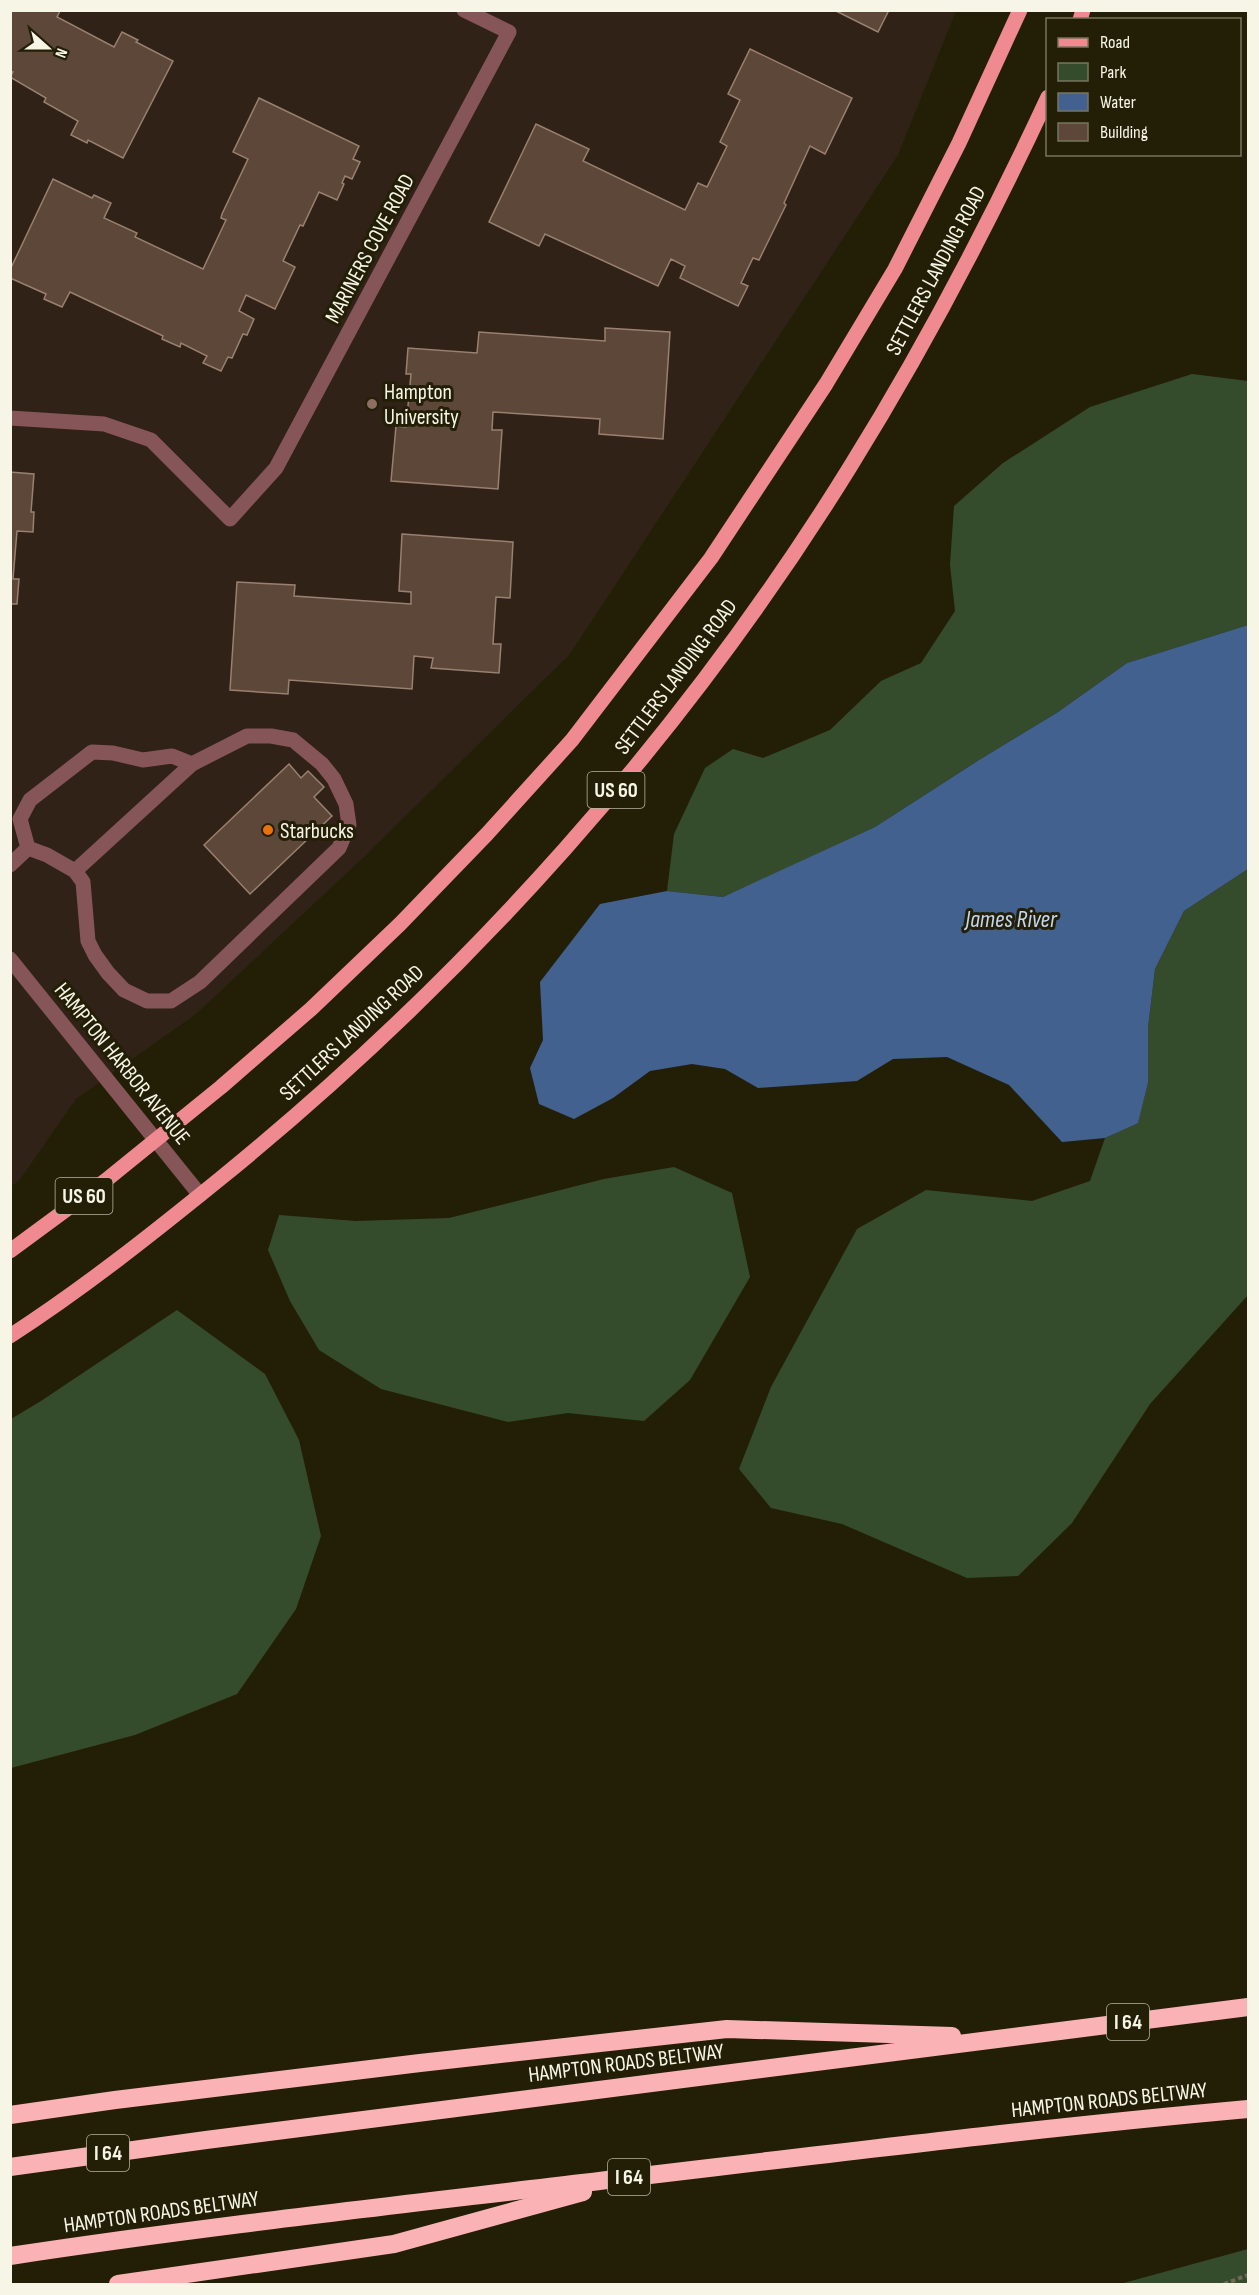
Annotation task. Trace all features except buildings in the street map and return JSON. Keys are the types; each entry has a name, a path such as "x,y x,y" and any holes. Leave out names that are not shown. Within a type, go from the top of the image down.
{"highway":[{"name":"HAMPTON ROADS BELTWAY","path":"10,2167 1248,2007"},
{"path":"10,2115 326,2074 728,2029 1007,2038"},
{"name":"HAMPTON ROADS BELTWAY","path":"10,2256 163,2233 1148,2118 1248,2109"},
{"path":"118,2284 394,2244 644,2176"}],"main road":[{"name":"SETTLERS LANDING ROAD","path":"10,1251 156,1140 311,1009 400,924 572,741 704,567 826,384 895,269 959,143 1020,10"},
{"name":"SETTLERS LANDING ROAD","path":"10,1336 116,1263 281,1129 389,1032 479,941 601,808 685,704 764,596 850,468 955,286 1046,99"}],"street":[{"name":"MARINERS COVE ROAD","path":"10,418 104,424 151,440 230,519 276,468 509,32 464,10"},
{"path":"28,848 47,855 75,871 83,882 88,941 94,956 124,990 147,1001 171,1002 200,982 339,848 349,825 346,804 334,779 322,764 293,740 271,736 247,736 233,741 205,759 192,764 75,871"},
{"path":"28,848 20,819 30,800 92,752 113,753 143,760 172,756 192,764"},
{"path":"10,865 28,848"},
{"name":"HAMPTON HARBOR AVENUE","path":"10,959 200,1195"}],"path":[{"path":"1224,2284 1248,2275"}],"shaded area":[{"name":"Hampton University","path":"11,11 956,11 898,155 570,654 365,856 196,1014 76,1099 19,1181 11,1186"}],"green space":[{"path":"1192,374 1248,381 1248,625 1127,663 1058,712 875,827 783,870 723,897 667,891 674,834 705,768 733,749 763,758 830,730 881,681 921,663 955,611 950,565 954,506 1003,463 1090,407"},
{"path":"1248,869 1248,1295 1150,1404 1072,1523 1018,1576 967,1578 842,1524 771,1508 739,1469 771,1387 857,1229 926,1190 1032,1201 1090,1181 1105,1138 1138,1122 1148,1083 1148,1028 1155,969 1184,911"},
{"path":"674,1167 732,1193 750,1277 690,1380 644,1421 568,1413 508,1422 381,1389 319,1350 290,1301 268,1250 279,1215 356,1221 449,1218 604,1179"},
{"path":"177,1310 265,1374 299,1440 321,1536 296,1609 237,1694 135,1735 11,1768 11,1419"},
{"path":"1248,2249 1248,2284 1120,2284"}],"water":[{"name":"James River","path":"1248,625 1248,869 1184,911 1155,969 1148,1028 1148,1083 1138,1123 1105,1138 1062,1142 1009,1085 947,1057 893,1059 857,1081 758,1088 725,1069 692,1064 650,1071 613,1098 574,1119 539,1104 530,1068 543,1040 540,982 600,904 667,891 723,897 875,827 1058,712 1127,663"}],"place":[{"name":"Hampton University","path":"372,404"},
{"name":"Starbucks","path":"268,830"}]}
